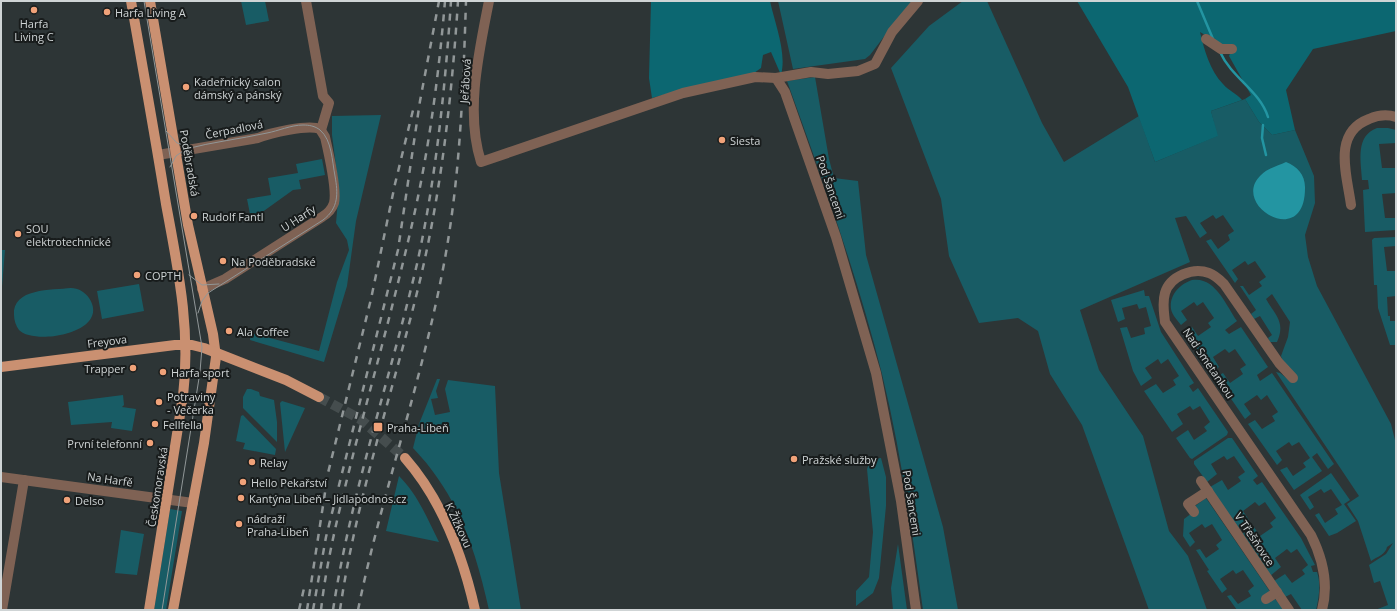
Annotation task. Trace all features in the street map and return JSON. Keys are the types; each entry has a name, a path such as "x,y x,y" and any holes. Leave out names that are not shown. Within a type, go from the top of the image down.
{"main road":[{"path":"131,1 176,260 185,319 187,344"},
{"name":"Poděbradská","path":"150,1 175,152 216,352"},
{"name":"Freyova","path":"1,367 187,344 199,346 216,352"},
{"name":"Českomoravská","path":"148,610 186,374 187,344"},
{"path":"173,610 211,400 216,369 216,352 286,380 319,397"},
{"name":"K Žižkovu","path":"405,458 414,468 432,497 456,542 475,610"}],"street":[{"path":"306,1 323,96 329,103 319,129"},
{"name":"Jeřábová","path":"489,1 475,70 474,143 481,162 683,93 755,77 776,78"},
{"path":"776,78 811,72 828,74 858,71 875,64 892,32 918,1"},
{"path":"1206,39 1221,49 1232,49"},
{"name":"Pod Šancemi","path":"776,78 785,92 827,211 876,373 901,501 916,610"},
{"path":"1351,205 1344,146 1350,133 1360,122 1376,116 1390,115 1396,117"},
{"name":"Čerpadlová","path":"158,155 319,129"},
{"name":"U Harfy","path":"202,289 225,279 322,217 330,210 334,201 335,191 325,139 319,129"},
{"name":"Nad Smetankou","path":"1293,378 1279,363 1218,277 1209,273 1198,271 1186,272 1175,280 1165,292 1163,307 1165,322 1311,535 1319,550 1325,575 1322,610"},
{"name":"Na Harfě","path":"1,477 193,503"},
{"path":"2,610 24,480"},
{"name":"V Třešňovce","path":"1202,481 1289,610"},
{"path":"1194,512 1188,504 1208,490"},
{"path":"1266,599 1277,592"}],"shaded area":[{"path":"241,1 265,1 269,21 246,25"},
{"path":"651,1 770,1 780,38 783,57 781,75 771,52 763,55 761,68 754,73 652,98 649,78"},
{"path":"778,1 915,1 899,17 870,55 865,59 793,69"},
{"path":"963,1 987,1 1042,123 1064,162 1139,116 1155,162 1217,136 1211,111 1245,99 1259,122 1272,135 1295,130 1314,176 1315,203 1305,235 1308,257 1317,286 1391,424 1396,444 1396,610 1375,610 1388,605 1380,581 1374,583 1369,565 1386,554 1393,543 1387,547 1383,553 1371,561 1358,521 1347,504 1359,496 1276,372 1280,373 1289,380 1281,356 1288,337 1290,322 1272,294 1266,299 1276,314 1280,324 1280,329 1277,342 1270,342 1268,338 1272,335 1260,316 1254,319 1251,314 1256,310 1240,286 1243,286 1249,295 1262,286 1259,282 1266,277 1255,261 1248,265 1245,261 1232,270 1238,279 1235,283 1206,241 1211,239 1218,249 1230,240 1228,235 1234,231 1223,215 1216,219 1213,215 1200,223 1207,233 1200,238 1186,216 1175,218 1190,262 1080,310 1099,370 1143,436 1169,531 1188,556 1207,610 1149,610 1082,425 1050,374 1038,331 1018,318 979,323 949,256 941,199 891,68 929,26"},
{"path":"1077,1 1396,1 1396,31 1313,49 1286,90 1295,130 1272,135 1259,122 1245,99 1251,95 1229,56 1234,44 1222,45 1200,32 1214,73 1225,86 1242,100 1211,111 1218,136 1155,162 1128,87"},
{"path":"815,77 829,159 834,178 858,181 866,255 943,527 958,610 923,610 900,462 882,374 862,300 826,190 787,81"},
{"path":"381,115 356,221 347,286 324,362 250,340 251,333 319,351 337,282 349,250 347,240 336,223 339,189 332,135 332,116"},
{"path":"1377,128 1396,130 1396,143 1379,144 1382,168 1396,168 1396,193 1382,194 1385,218 1396,218 1396,230 1365,232 1363,190 1369,189 1368,180 1362,180 1361,150 1365,137"},
{"path":"322,159 325,175 299,180 301,189 293,190 254,218 250,214 247,199 271,195 268,178 298,173 296,164"},
{"path":"1286,162 1294,166 1300,172 1304,179 1305,187 1302,206 1294,216 1283,219 1271,216 1261,209 1255,199 1254,187 1261,175"},
{"path":"1396,237 1396,246 1384,247 1387,271 1396,271 1396,296 1387,297 1388,316 1390,316 1390,321 1396,321 1396,345 1390,345 1378,308 1377,285 1374,285 1372,240 1374,238"},
{"path":"1,250 5,250 1,299"},
{"path":"1192,280 1207,282 1219,293 1237,321 1225,330 1229,334 1241,327 1268,367 1257,375 1260,381 1272,373 1334,464 1328,469 1317,453 1312,457 1322,471 1294,490 1280,470 1287,467 1293,476 1306,467 1303,463 1310,458 1299,442 1292,446 1289,442 1276,451 1282,460 1277,465 1248,424 1255,420 1262,429 1275,421 1272,416 1278,412 1267,395 1261,400 1257,395 1244,404 1251,414 1245,419 1216,377 1223,373 1230,383 1243,374 1240,369 1246,365 1235,349 1229,353 1225,349 1213,357 1219,367 1213,372 1185,331 1192,327 1198,336 1211,327 1208,323 1214,318 1203,302 1197,306 1194,302 1181,311 1187,320 1181,325 1175,318 1171,309 1172,299 1176,291 1183,284"},
{"path":"139,284 144,311 102,319 97,291"},
{"path":"71,288 81,291 89,298 93,310 90,320 81,328 68,333 40,337 27,335 19,330 15,323 14,315 15,306 19,300 26,295 35,292"},
{"path":"1144,290 1145,296 1149,296 1161,332 1194,383 1189,386 1193,392 1198,388 1228,432 1227,435 1192,459 1176,438 1188,430 1194,440 1207,431 1204,427 1210,422 1200,406 1193,410 1190,406 1177,414 1183,424 1172,432 1144,391 1156,384 1163,393 1176,385 1173,380 1179,376 1168,359 1161,364 1158,359 1145,368 1152,378 1141,386 1133,371 1120,328 1127,327 1131,338 1145,334 1144,328 1151,326 1146,307 1139,309 1137,304 1122,308 1125,319 1118,322 1111,300"},
{"path":"437,379 440,379 436,391 438,398 431,399 435,415 450,412 445,389 448,380 495,386 499,473 521,610 489,610 478,565 463,523 442,484 413,448 419,424"},
{"path":"247,389 259,392 260,396 274,400 277,422 277,442 243,408 243,397"},
{"path":"123,395 124,405 122,407 136,409 132,431 111,428 112,422 71,425 68,402"},
{"path":"282,401 305,408 285,452 280,403"},
{"path":"243,415 276,449 275,455 243,449 245,443 236,441 241,416"},
{"path":"1228,438 1232,438 1258,476 1253,480 1257,485 1262,482 1301,538 1315,565 1311,566 1313,572 1317,572 1319,581 1319,596 1316,610 1302,610 1291,594 1285,597 1274,581 1285,574 1292,583 1305,574 1302,570 1308,565 1297,549 1291,553 1287,549 1275,558 1281,567 1270,576 1242,534 1254,527 1260,536 1273,527 1270,523 1276,518 1265,502 1259,506 1255,502 1243,511 1249,520 1238,529 1210,487 1222,480 1228,490 1241,481 1238,477 1245,472 1234,456 1227,460 1224,456 1211,464 1217,474 1207,482 1194,464 1194,461"},
{"path":"881,458 886,477 886,506 879,578 873,593 856,606 856,591 869,577 873,532 867,469 871,459"},
{"path":"1331,473 1350,500 1344,504 1356,521 1337,533 1329,536 1315,515 1319,513 1325,523 1338,514 1335,509 1342,505 1331,489 1324,493 1321,489 1308,497 1314,507 1310,510 1300,495"},
{"path":"399,476 417,499 439,542 386,531"},
{"path":"1206,498 1275,599 1285,610 1237,610 1227,596 1231,595 1238,604 1251,596 1248,591 1254,586 1243,570 1236,574 1233,570 1220,579 1227,589 1222,593 1207,571 1209,570 1196,550 1200,549 1206,558 1219,549 1216,545 1222,540 1212,524 1205,528 1202,524 1189,533 1195,542 1190,547 1183,536 1184,519 1196,510 1195,506"},
{"path":"170,509 182,511 166,610 154,610"},
{"path":"121,530 144,534 137,575 115,573"},
{"path":"898,544 907,610 893,610 891,588"}],"waterway":[{"path":"1197,1 1213,39"},
{"path":"1220,52 1231,69 1259,100 1268,117"},
{"path":"1263,125 1262,138 1266,155"}],"tunnel":[{"path":"319,397 360,419 405,458"}],"tram line":[{"path":"144,1 202,347 200,372 162,610"},
{"path":"170,167 176,156 186,149 267,133 298,125 312,126 320,130 327,139 332,157 337,194 335,205 328,215 323,220 208,293 202,301 198,313"},
{"path":"166,131 177,143 192,147"},
{"path":"189,275 202,285 219,284"}],"railway":[{"path":"313,610 326,537 398,250 420,101 439,1"},
{"path":"321,610 339,510 386,331 415,211 433,107 445,1"},
{"path":"333,610 360,479 406,307 424,232 439,133 451,1"},
{"path":"340,610 356,526 411,317 435,208 453,70 458,1"},
{"path":"358,610 367,568 423,358 442,274 453,206 460,138 466,1"},
{"path":"307,610 328,473 371,299 395,184 414,106"},
{"path":"299,610 305,584"}],"place":[{"name":"Harfa Living C","path":"34,10"},
{"name":"Harfa Living A","path":"107,12"},
{"name":"Kadeřnický salon dámský a pánský","path":"186,87"},
{"name":"Siesta","path":"722,140"},
{"name":"Rudolf Fantl","path":"194,216"},
{"name":"SOU elektrotechnické","path":"18,234"},
{"name":"Na Poděbradské","path":"223,261"},
{"name":"COPTH","path":"137,275"},
{"name":"Ala Coffee","path":"229,331"},
{"name":"Trapper","path":"133,368"},
{"name":"Harfa sport","path":"163,372"},
{"name":"Potraviny - Večerka","path":"159,402"},
{"name":"Fellfella","path":"155,424"},
{"name":"Praha-Libeň","path":"378,427"},
{"name":"První telefonní","path":"150,443"},
{"name":"Pražské služby","path":"794,459"},
{"name":"Relay","path":"252,462"},
{"name":"Hello Pekařství","path":"243,482"},
{"name":"Kantýna Libeň – Jidlapodnos.cz","path":"241,498"},
{"name":"Delso","path":"67,500"},
{"name":"nádraží Praha-Libeň","path":"239,524"}]}
